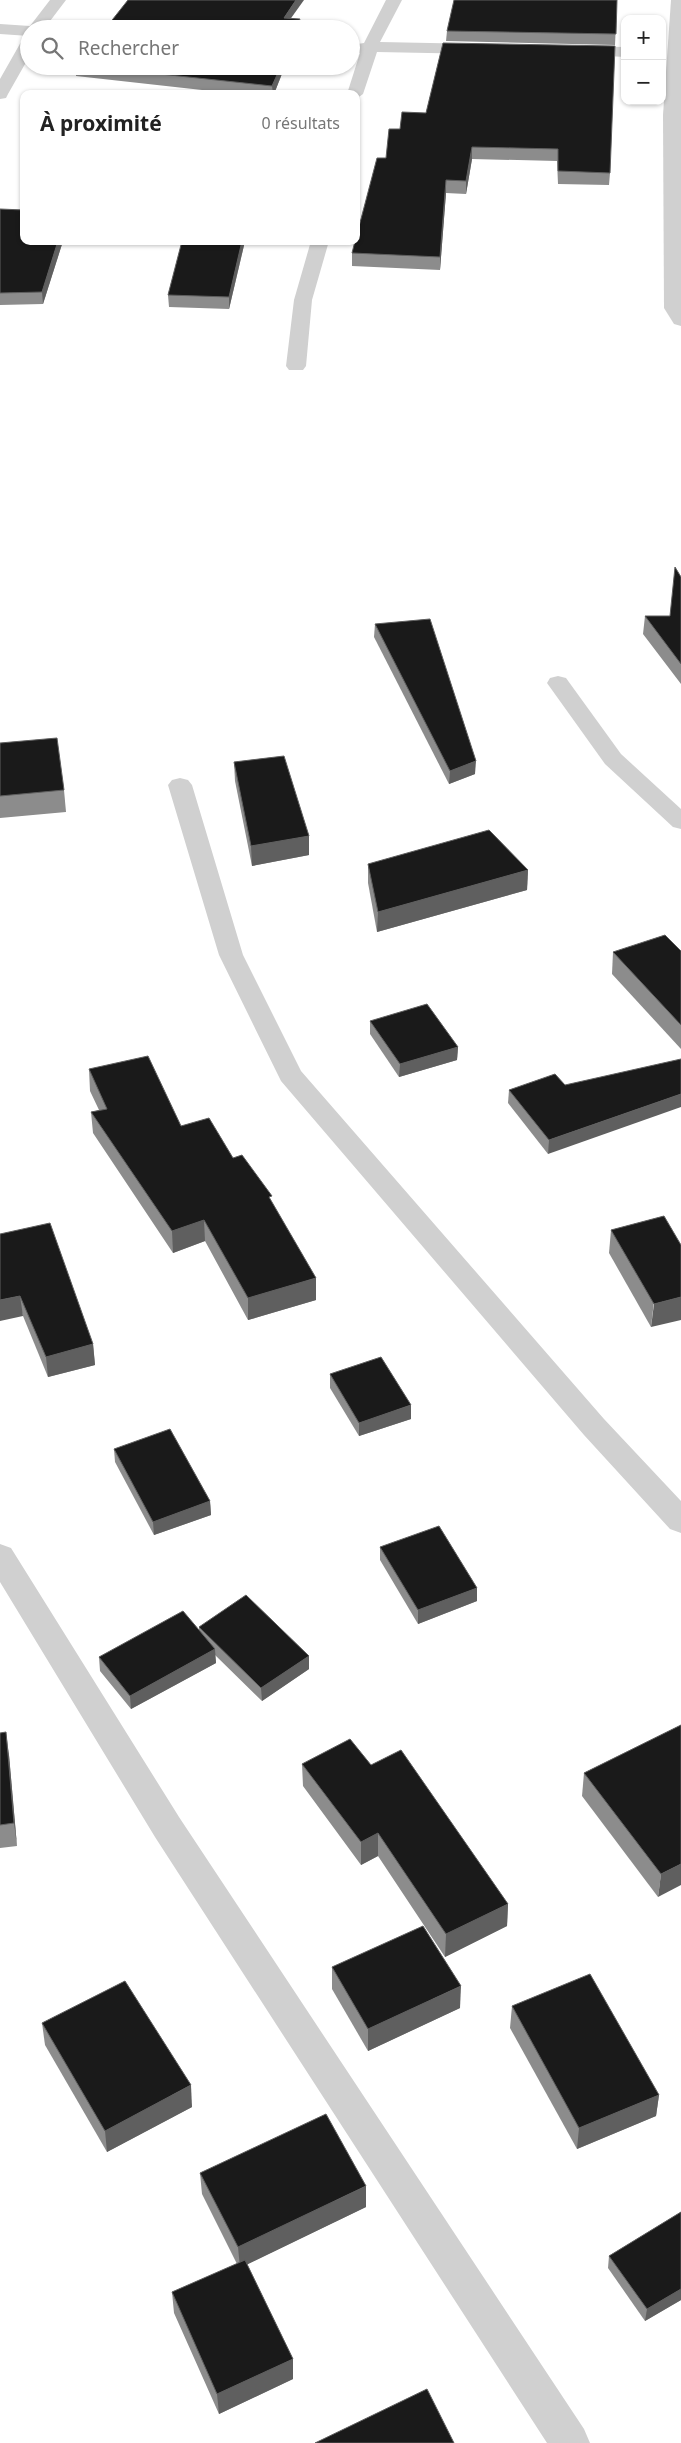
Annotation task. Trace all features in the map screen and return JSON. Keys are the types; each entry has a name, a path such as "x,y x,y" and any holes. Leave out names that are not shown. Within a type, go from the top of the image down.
{"street":[{"path":"43,20 58,0"},
{"path":"356,90 370,47 394,0"},
{"path":"680,0 672,52 673,308 681,320"},
{"path":"0,29 20,30"},
{"path":"360,49 370,47 497,49"},
{"path":"556,50 621,52"},
{"path":"0,94 20,58"},
{"path":"296,366 303,300 319,245"},
{"path":"558,683 613,759 681,822"},
{"path":"180,785 231,955 290,1075 594,1427 681,1521"},
{"path":"0,1556 173,1835 570,2443"}],"building":[{"path":"128,0 296,0 284,18 300,19 300,20 112,20"},
{"path":"454,0 617,0 616,34 447,31"},
{"path":"443,43 615,46 610,173 558,171 558,149 472,147 466,181 446,180 440,257 352,253 354,245 360,245 360,223 377,158 386,158 389,129 400,129 402,112 426,113"},
{"path":"170,75 277,75 272,86"},
{"path":"0,209 20,210 20,245 57,245 42,292 0,293"},
{"path":"181,245 241,245 229,297 168,295"},
{"path":"675,567 681,577 681,664 645,616 670,616"},
{"path":"430,619 476,761 450,771 375,624"},
{"path":"57,738 64,790 0,796 0,743"},
{"path":"284,756 309,836 251,846 234,762"},
{"path":"489,830 528,870 378,912 368,864"},
{"path":"665,935 681,951 681,1025 613,952"},
{"path":"427,1004 458,1047 400,1064 370,1021"},
{"path":"148,1056 181,1126 209,1118 233,1158 242,1155 272,1196 269,1197 316,1278 248,1298 204,1220 172,1231 91,1112 107,1109 89,1069"},
{"path":"681,1059 681,1094 549,1140 509,1090 555,1074 565,1085"},
{"path":"664,1216 681,1245 681,1297 654,1304 611,1230"},
{"path":"50,1223 93,1344 46,1357 20,1296 0,1300 0,1234"},
{"path":"381,1357 411,1405 359,1423 330,1374"},
{"path":"170,1429 210,1501 153,1522 114,1449"},
{"path":"439,1526 477,1588 418,1610 380,1547"},
{"path":"246,1595 309,1656 261,1688 199,1627"},
{"path":"183,1611 215,1649 130,1696 99,1657"},
{"path":"681,1725 681,1864 661,1874 584,1773"},
{"path":"6,1732 14,1823 0,1825 0,1733"},
{"path":"350,1739 371,1765 401,1750 508,1904 446,1934 378,1833 361,1842 302,1764"},
{"path":"423,1926 461,1986 368,2029 332,1967"},
{"path":"590,1974 659,2095 579,2128 512,2006"},
{"path":"125,1981 191,2085 105,2131 42,2023"},
{"path":"326,2114 366,2186 238,2247 200,2173"},
{"path":"681,2212 681,2289 647,2309 609,2256"},
{"path":"245,2260 293,2359 217,2394 172,2292"},
{"path":"427,2389 454,2443 315,2443"}]}
